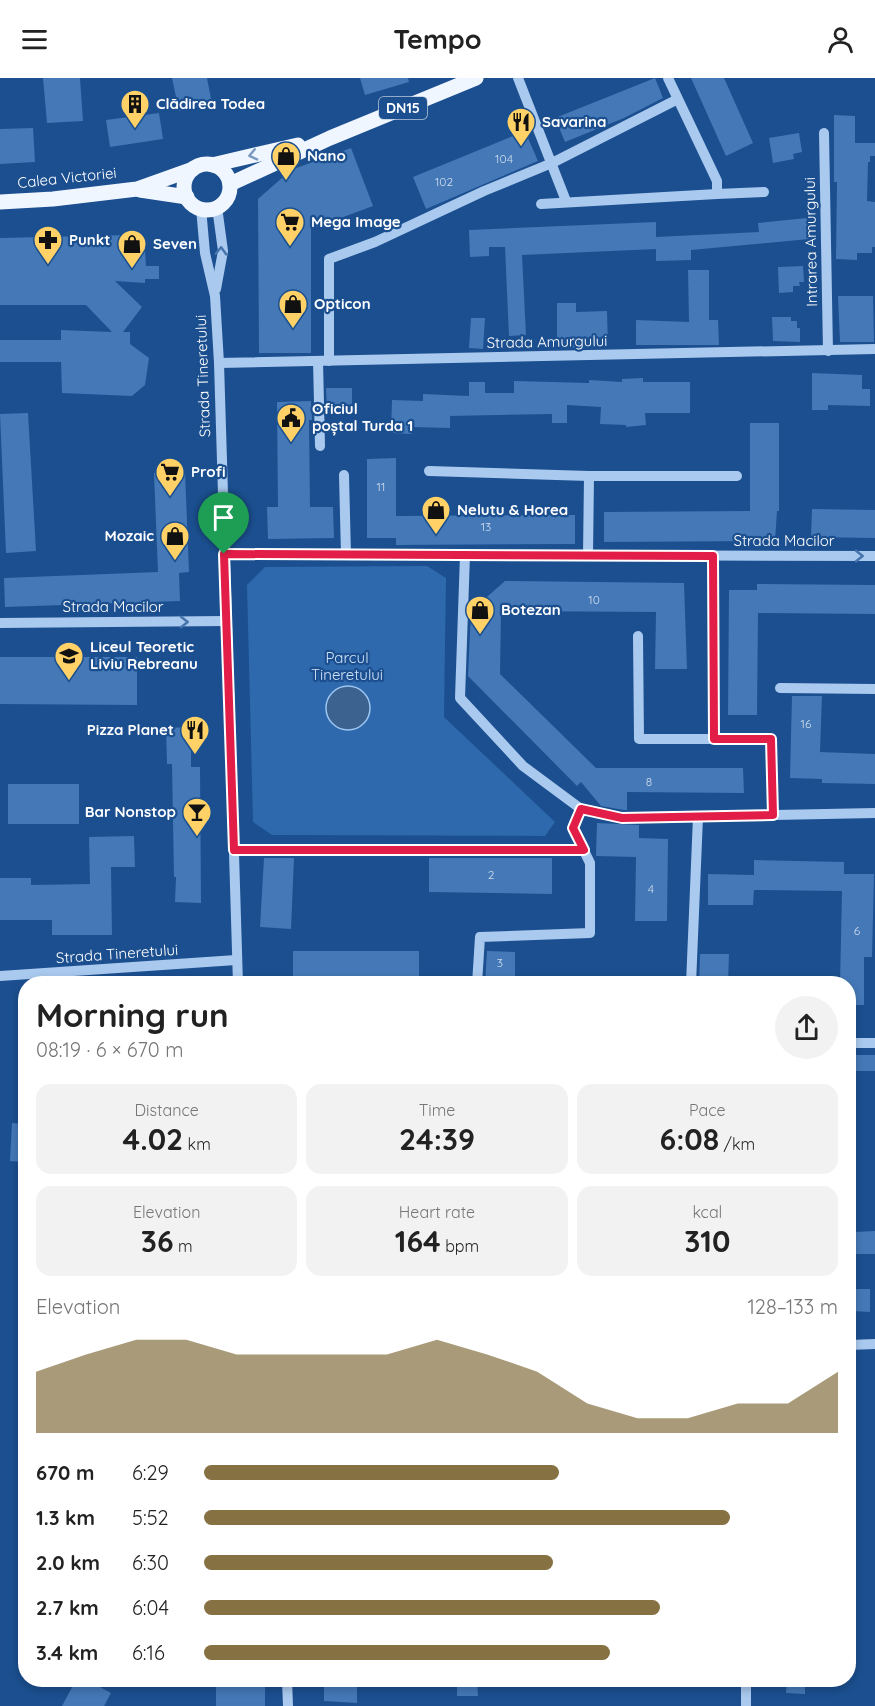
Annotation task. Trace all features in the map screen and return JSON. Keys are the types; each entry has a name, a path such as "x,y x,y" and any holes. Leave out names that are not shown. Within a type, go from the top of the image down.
{"main road":[{"name":"Calea Victoriei","path":"230,184 330,138 476,78"},
{"name":"Calea Victoriei","path":"0,202 52,199 137,189 199,165 212,165 330,138"},
{"path":"201,208 206,210 217,207 227,197 230,184 224,172 212,165"},
{"path":"187,197 185,182 193,169"},
{"name":"Calea Victoriei","path":"137,189 187,197 195,206 201,208"}],"street":[{"path":"518,78 566,201"},
{"path":"668,78 676,100 717,182 717,194"},
{"path":"320,446 329,259 375,242 484,191 552,164 676,100"},
{"name":"Intrarea Amurgului","path":"824,133 828,351"},
{"path":"541,204 764,192"},
{"name":"Strada Tineretului","path":"215,296 223,251 217,207"},
{"name":"Strada Tineretului","path":"201,208 206,253 215,296 219,363 237,976"},
{"name":"Strada Amurgului","path":"219,363 875,349"},
{"path":"429,471 589,476 737,476"},
{"path":"344,475 346,555"},
{"path":"588,555 589,476"},
{"name":"Strada Macilor","path":"224,554 875,556"},
{"path":"465,555 460,698 523,766 581,809 622,818 875,813"},
{"path":"713,556 714,739"},
{"name":"Strada Macilor","path":"0,623 226,621"},
{"path":"638,636 639,739 771,739 773,815"},
{"path":"780,688 875,688"},
{"path":"478,976 480,937 590,933 590,863 573,828 581,809"},
{"path":"691,976 698,817"},
{"path":"234,850 584,850"},
{"name":"Strada Tineretului","path":"74,976 236,960"},
{"name":"Strada Tineretului","path":"0,976 18,977"},
{"path":"856,1042 875,1042"},
{"path":"856,1345 875,1344"},
{"path":"287,1687 288,1706"},
{"path":"746,1687 746,1706"}],"green space":[{"name":"Parcul Tineretului","path":"427,566 446,578 444,717 555,822 545,836 272,835 253,822 247,585 265,567"}],"shaded area":[{"path":"348,686 363,693 370,708 363,723 348,730 333,723 326,708 333,693"}],"building":[{"path":"43,78 80,78 83,121 47,123"},
{"path":"172,78 207,78 212,104 179,111"},
{"path":"360,78 408,78 409,82 365,95"},
{"path":"655,78 663,98 624,118 565,142 555,118"},
{"path":"691,78 724,78 753,143 726,156"},
{"name":"Clădirea Todea","path":"159,113 163,139 110,147 106,120"},
{"path":"834,115 855,116 855,143 875,143 875,156 870,156 870,162 868,162 867,201 875,202 875,247 872,247 872,253 857,253 857,260 836,259 837,182 834,182"},
{"path":"33,128 35,162 0,164 0,129"},
{"path":"525,131 538,161 426,209 413,177"},
{"path":"799,133 802,152 793,154 794,159 773,163 769,138"},
{"path":"351,148 373,206 311,229 311,353 259,353 258,199 291,170"},
{"path":"807,218 809,239 691,250 691,260 656,261 656,249 522,255 526,335 509,336 505,247 489,247 489,256 470,257 469,230 656,222 656,237 759,232 758,223"},
{"path":"129,235 145,250 146,266 159,266 159,279 145,279 145,283 115,281 142,307 123,332 130,332 130,344 149,358 145,385 132,396 62,393 61,362 0,362 0,340 61,340 61,330 112,332 86,305 0,305 0,238"},
{"path":"803,266 804,282 799,282 800,286 793,286 793,292 779,293 778,267"},
{"path":"688,270 709,270 709,320 718,320 719,345 636,345 636,320 689,322"},
{"path":"838,296 873,296 874,342 840,342"},
{"path":"557,303 576,303 576,312 607,311 608,347 557,348"},
{"path":"772,317 791,317 791,321 797,321 797,328 800,328 800,342 773,341"},
{"path":"471,318 485,318 483,349 469,348"},
{"path":"812,373 862,375 862,389 870,389 870,406 828,405 828,410 812,410"},
{"path":"643,378 643,382 690,382 690,413 645,413 646,425 626,427 626,425 600,424 601,407 567,405 567,423 552,423 552,414 450,416 450,428 412,427 412,434 391,433 392,400 423,401 423,394 469,396 469,382 485,382 485,393 514,393 514,381 589,383 589,380 622,382 622,379"},
{"path":"326,388 352,388 352,411 327,411"},
{"path":"311,401 312,420 309,420 310,507 333,507 334,538 268,539 267,507 278,507 277,402"},
{"path":"28,413 36,551 6,553 0,414"},
{"path":"750,423 779,423 779,511 777,511 775,541 604,542 604,512 750,511"},
{"path":"396,458 396,516 575,515 575,544 396,545 396,538 367,538 367,459"},
{"path":"185,472 189,572 179,573 180,601 5,607 4,578 158,572 154,473"},
{"path":"812,509 875,510 875,538 811,537"},
{"path":"505,581 684,583 687,669 655,669 656,612 501,611 500,674 596,768 743,768 744,793 627,792 627,810 624,810 601,806 581,782 577,786 468,676 471,611"},
{"path":"757,584 875,585 875,614 758,613 757,715 728,715 729,590 757,590"},
{"name":"Liceul Teoretic Liviu Rebreanu","path":"0,657 137,657 137,705 0,704"},
{"path":"792,696 822,696 820,752 875,754 875,784 822,783 822,779 790,778"},
{"path":"191,727 191,767 200,767 201,903 175,902 172,764 167,764 166,728"},
{"path":"8,784 79,784 79,824 8,824"},
{"path":"597,823 639,825 639,838 668,839 667,921 635,921 636,857 596,856"},
{"path":"134,836 135,867 111,867 112,935 52,935 52,920 0,920 0,878 31,878 31,885 90,884 89,837"},
{"path":"264,858 294,858 291,929 260,927"},
{"path":"429,858 552,858 552,894 429,892"},
{"path":"754,860 844,862 844,874 874,874 872,957 864,957 864,1005 856,1005 856,976 840,976 842,891 754,890 753,905 708,905 708,874 754,875"},
{"path":"293,951 419,951 419,976 293,976"},
{"path":"487,951 515,952 515,976 485,976"},
{"path":"700,954 729,954 728,976 699,976"},
{"path":"856,1055 875,1055 875,1071 856,1071"},
{"path":"12,1123 18,1123 18,1162 10,1161"},
{"path":"875,1231 875,1254 856,1254 856,1232"},
{"path":"856,1289 870,1289 870,1312 856,1311"},
{"path":"72,1687 100,1687 111,1693 104,1706 62,1706"},
{"path":"216,1687 265,1687 265,1706 216,1706"},
{"path":"324,1687 357,1687 357,1703 324,1701"},
{"path":"457,1687 477,1687 478,1696 457,1696"},
{"path":"786,1687 805,1687 805,1694 786,1693"}],"place":[{"name":"Clădirea Todea","path":"135,130"},
{"name":"Savarina","path":"521,148"},
{"name":"Nano","path":"286,182"},
{"name":"Mega Image","path":"290,248"},
{"name":"Punkt","path":"48,266"},
{"name":"Seven","path":"132,270"},
{"name":"Opticon","path":"293,330"},
{"name":"Oficiul poștal Turda 1","path":"291,444"},
{"name":"Profi","path":"170,498"},
{"name":"Nelutu & Horea","path":"436,536"},
{"name":"Mozaic","path":"175,562"},
{"name":"Botezan","path":"480,636"},
{"name":"Liceul Teoretic Liviu Rebreanu","path":"69,682"},
{"name":"Pizza Planet","path":"195,756"},
{"name":"Bar Nonstop","path":"197,838"}],"route":[{"path":"224,554 713,556 714,739 771,739 773,815 622,818 581,809 573,828 584,850 234,850 224,554"}]}
